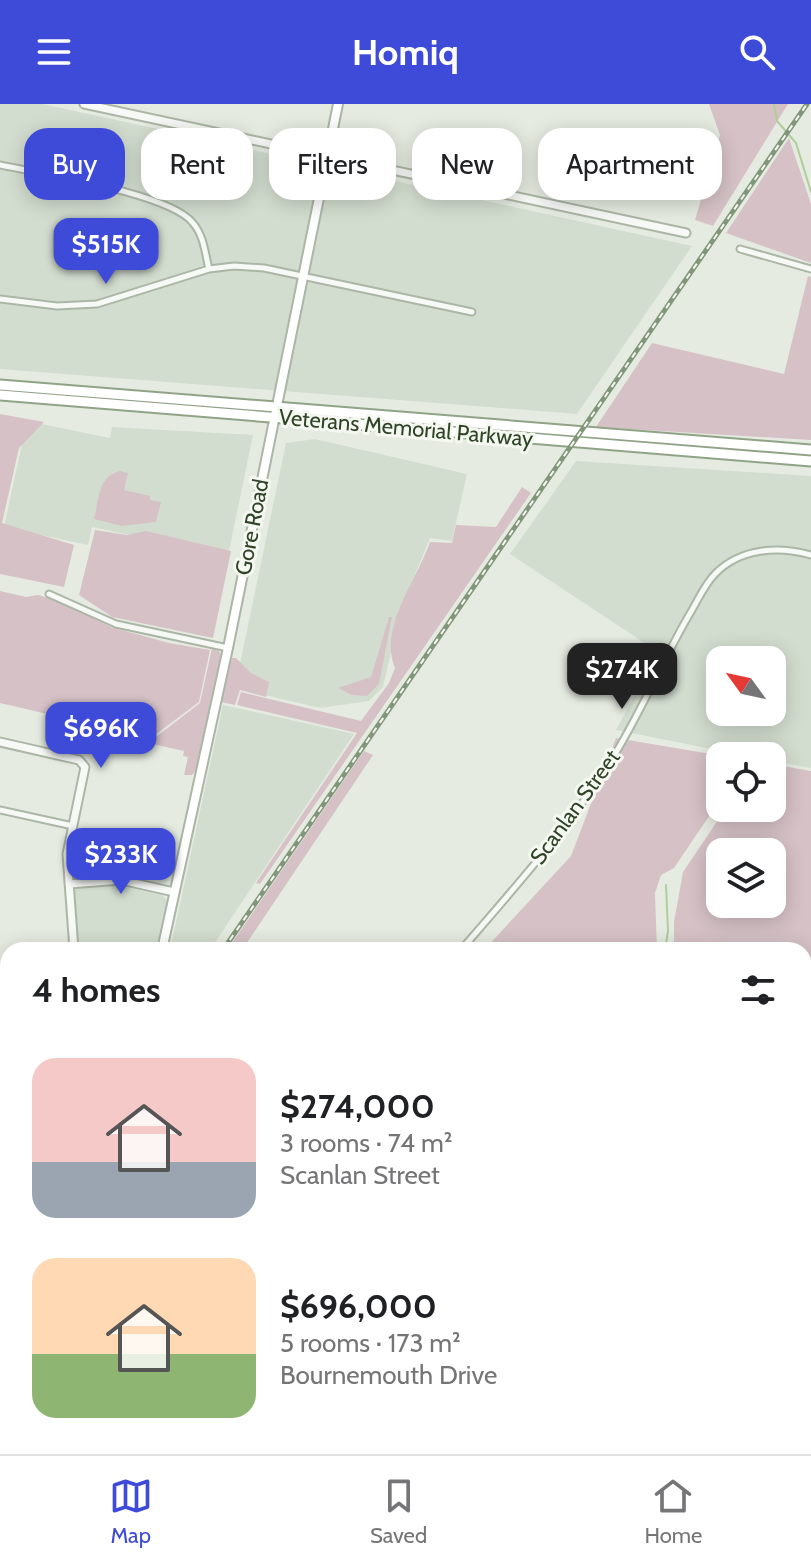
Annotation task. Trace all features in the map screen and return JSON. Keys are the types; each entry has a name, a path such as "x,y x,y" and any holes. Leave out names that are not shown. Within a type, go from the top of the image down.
{"highway":[{"name":"Veterans Memorial Parkway","path":"0,385 811,461"},
{"name":"Veterans Memorial Parkway","path":"0,395 811,450"}],"main road":[{"name":"Gore Road","path":"334,128 338,104"},
{"name":"Gore Road","path":"164,942 228,648 320,200"}],"street":[{"path":"84,104 269,145"},
{"path":"0,165 152,198 180,210 201,235 209,269"},
{"path":"396,172 686,233"},
{"path":"740,249 811,269"},
{"path":"0,299 57,306 97,304 209,269 234,266 264,268 472,312"},
{"name":"Scanlan Street","path":"468,942 547,848 603,772 715,573 736,559 768,549 790,549 811,555"},
{"path":"49,594 116,624 228,648"},
{"path":"0,742 79,760 85,767 67,854 73,942"},
{"path":"0,810 73,826"},
{"path":"69,884 121,880 174,892"}],"shaded area":[{"path":"0,104 43,104 153,128 141,128 141,200 253,200 253,150 269,153 269,200 396,200 396,181 412,185 412,200 482,200 692,246 577,414 0,369"},
{"path":"709,104 788,104 713,226 695,220 701,200 722,200 722,128 718,128"},
{"path":"789,138 811,204 811,263 726,233"},
{"path":"808,276 811,277 811,440 596,427 652,343 784,374"},
{"path":"0,414 44,422 19,448 2,523 74,545 64,587 0,574"},
{"path":"27,421 110,438 112,427 253,435 228,556 92,527 88,545 4,527"},
{"path":"315,439 467,474 452,541 430,538 402,606 383,687 369,701 320,708 235,688 286,443"},
{"path":"576,461 811,476 811,768 786,764 786,742 706,742 706,748 616,730 658,652 510,554"},
{"path":"120,471 128,473 124,490 161,502 156,522 122,526 94,519 103,483"},
{"path":"522,487 531,493 260,884 256,883 357,733 237,705 241,692 361,721 389,683 395,668 391,637 395,621 430,542 452,543 456,525 496,527"},
{"path":"95,530 127,535 146,531 231,551 213,638 112,617 79,595"},
{"path":"0,591 56,600 111,627 169,643 210,650 199,702 151,738 0,703"},
{"path":"389,617 392,617 379,684 367,696 352,695 338,688 371,677"},
{"path":"212,648 220,652 221,657 197,769 192,775 184,775 188,757 183,756 184,751 139,741 140,737 152,740 200,703"},
{"path":"232,658 269,682 266,697 240,690 235,705 221,702"},
{"path":"223,705 354,734 215,942 172,942"},
{"path":"616,738 706,753 706,821 674,868 661,875 655,893 657,942 491,942 571,856"},
{"path":"364,751 373,755 247,942 233,942"},
{"path":"786,767 811,771 811,942 674,942 674,922 683,872 717,822 786,822"},
{"path":"115,885 162,895 168,902 160,942 77,942 75,888"}],"waterway":[{"path":"774,104 777,121 796,143 811,192"},
{"path":"666,885 666,942"}],"railway":[{"path":"229,942 807,104"}]}
